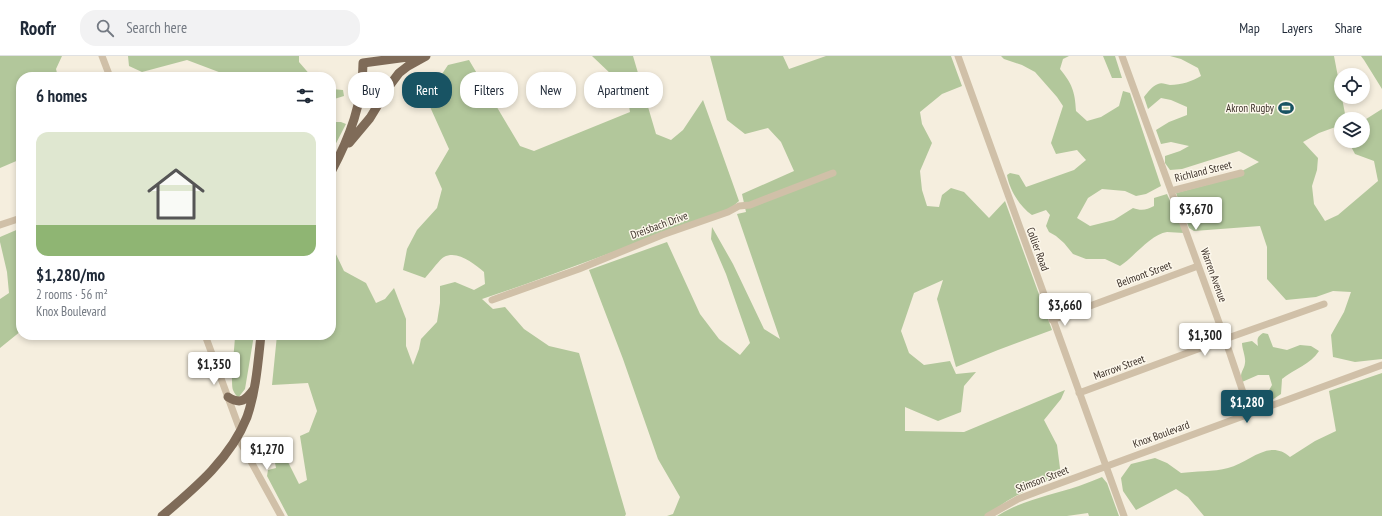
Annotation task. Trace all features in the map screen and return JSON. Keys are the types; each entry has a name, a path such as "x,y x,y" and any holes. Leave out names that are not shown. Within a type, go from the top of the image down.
{"main road":[{"path":"336,163 354,123 363,80 363,59 415,56"},
{"path":"343,150 370,118 399,73 426,56"},
{"path":"162,516 206,477 220,462 238,433 246,417 254,388 260,340"},
{"path":"228,397 240,401 248,397 254,388"}],"street":[{"path":"102,56 108,72"},
{"name":"Collier Road","path":"958,56 1124,516"},
{"name":"Warren Avenue","path":"1122,56 1225,339 1250,413"},
{"name":"Dreisbach Drive","path":"492,300 579,269 656,238 728,212 739,206 750,205 833,173"},
{"name":"Richland Street","path":"1171,191 1241,173"},
{"path":"0,225 16,220"},
{"name":"Belmont Street","path":"1052,320 1198,266"},
{"name":"Marrow Street","path":"1079,393 1324,304"},
{"path":"207,340 228,397 238,433 281,516"},
{"name":"Knox Boulevard","path":"1106,465 1382,365"},
{"name":"Stimson Street","path":"988,516 1018,499 1106,465"}],"green space":[{"path":"0,56 62,56 56,69 57,72 16,72 16,161 0,168"},
{"path":"128,56 299,56 299,62 308,72 219,72 187,60 142,72 129,66"},
{"path":"592,56 633,56 638,72 609,72"},
{"path":"710,56 783,56 789,69 826,56 951,56 962,86 942,94 920,112 922,124 932,143 920,171 922,190 927,206 939,207 942,195 951,188 964,192 989,218 1005,201 1052,330 956,367 937,299 943,280 914,293 901,331 909,353 924,365 950,361 956,374 976,372 964,386 961,412 938,421 905,407 905,431 964,432 1065,390 1061,399 1044,420 1057,445 1061,476 1032,487 1007,501 985,516 667,516 673,514 680,497 658,459 623,359 589,270 667,242 700,314 719,339 740,355 750,343 726,274 711,239 712,227 733,264 764,329 780,339 737,214 746,212 742,194 794,171 781,142 768,128 745,134 727,120"},
{"path":"1001,56 1069,56 1063,59 1060,69 1072,88 1075,98 1076,111 1087,121 1101,117 1119,106 1123,91 1130,93 1161,186 1146,194 1136,196 1125,191 1102,189 1088,198 1077,218 1090,226 1114,220 1133,208 1141,210 1154,206 1154,198 1167,194 1184,233 1167,232 1155,237 1120,266 1105,259 1086,259 1073,254 1064,243 1049,232 1046,226 1050,215 1046,210 1032,215 1028,212 1019,203 1007,175 1010,173 1019,175 1026,187 1074,170 1086,160 1077,150 1056,154 1051,143 1063,106 1035,72 1022,65 1004,59"},
{"path":"1103,56 1115,56 1122,78 1112,78"},
{"path":"1170,56 1334,56 1336,68 1334,68 1334,104 1343,104 1345,112 1334,112 1334,128 1319,133 1303,142 1318,158 1317,170 1312,186 1314,204 1325,221 1338,215 1378,181 1374,161 1355,154 1352,148 1370,148 1370,117 1382,109 1382,359 1355,362 1333,357 1331,335 1344,312 1351,292 1333,291 1316,297 1286,300 1267,279 1267,247 1260,226 1194,231 1189,228 1176,193 1225,180 1259,162 1239,151 1182,169 1170,170 1165,163 1165,156 1189,146 1171,142 1161,144 1156,130 1169,122 1187,115 1187,107 1171,100 1161,98 1148,109 1144,97 1159,83 1170,85 1178,84 1191,81 1201,76 1198,68 1181,59"},
{"path":"1361,56 1382,56 1382,89 1370,68"},
{"path":"469,60 476,72 460,72 460,108 497,108 520,146 534,151 630,112 629,108 648,108 656,134 671,140 683,130 703,100 739,201 730,209 482,299 493,309 505,307 524,329 549,346 579,353 626,514 625,516 288,516 267,476 268,470 276,468 272,447 274,442 281,448 299,484 307,480 300,436 309,432 317,411 308,383 272,385 276,340 336,340 336,254 344,271 366,283 376,303 385,299 394,288 406,319 406,346 413,365 421,339 437,322 440,303 440,286 455,282 474,290 485,284 484,272 466,259 455,255 449,255 442,258 425,278 403,270 407,249 417,230 437,208 442,189 435,173 449,149 431,108 452,108 452,72 443,72 448,65"},
{"path":"336,89 343,90 344,96 336,98"},
{"path":"336,122 346,124 336,143"},
{"path":"16,230 16,335 0,348 0,299 9,293 7,272 0,237"},
{"path":"1263,333 1268,334 1273,347 1287,350 1300,345 1311,346 1319,351 1316,356 1307,363 1282,379 1281,394 1272,400 1264,399 1272,385 1269,375 1258,375 1242,382 1241,379 1245,361 1242,343 1252,341 1258,346 1258,338"},
{"path":"235,340 253,340 245,389 238,398 233,391 232,372"},
{"path":"1382,373 1382,516 1204,516 1188,497 1176,489 1136,510 1123,491 1121,478 1131,464 1155,458 1167,463 1181,473 1228,468 1267,451 1274,450 1282,452 1290,457 1315,441 1336,431 1329,391"},
{"path":"1102,477 1107,483 1119,516 1089,516 1088,513 1067,516 997,516 1007,510 1027,502 1079,486"}],"place":[{"name":"Akron Rugby","path":"1286,108"}]}
